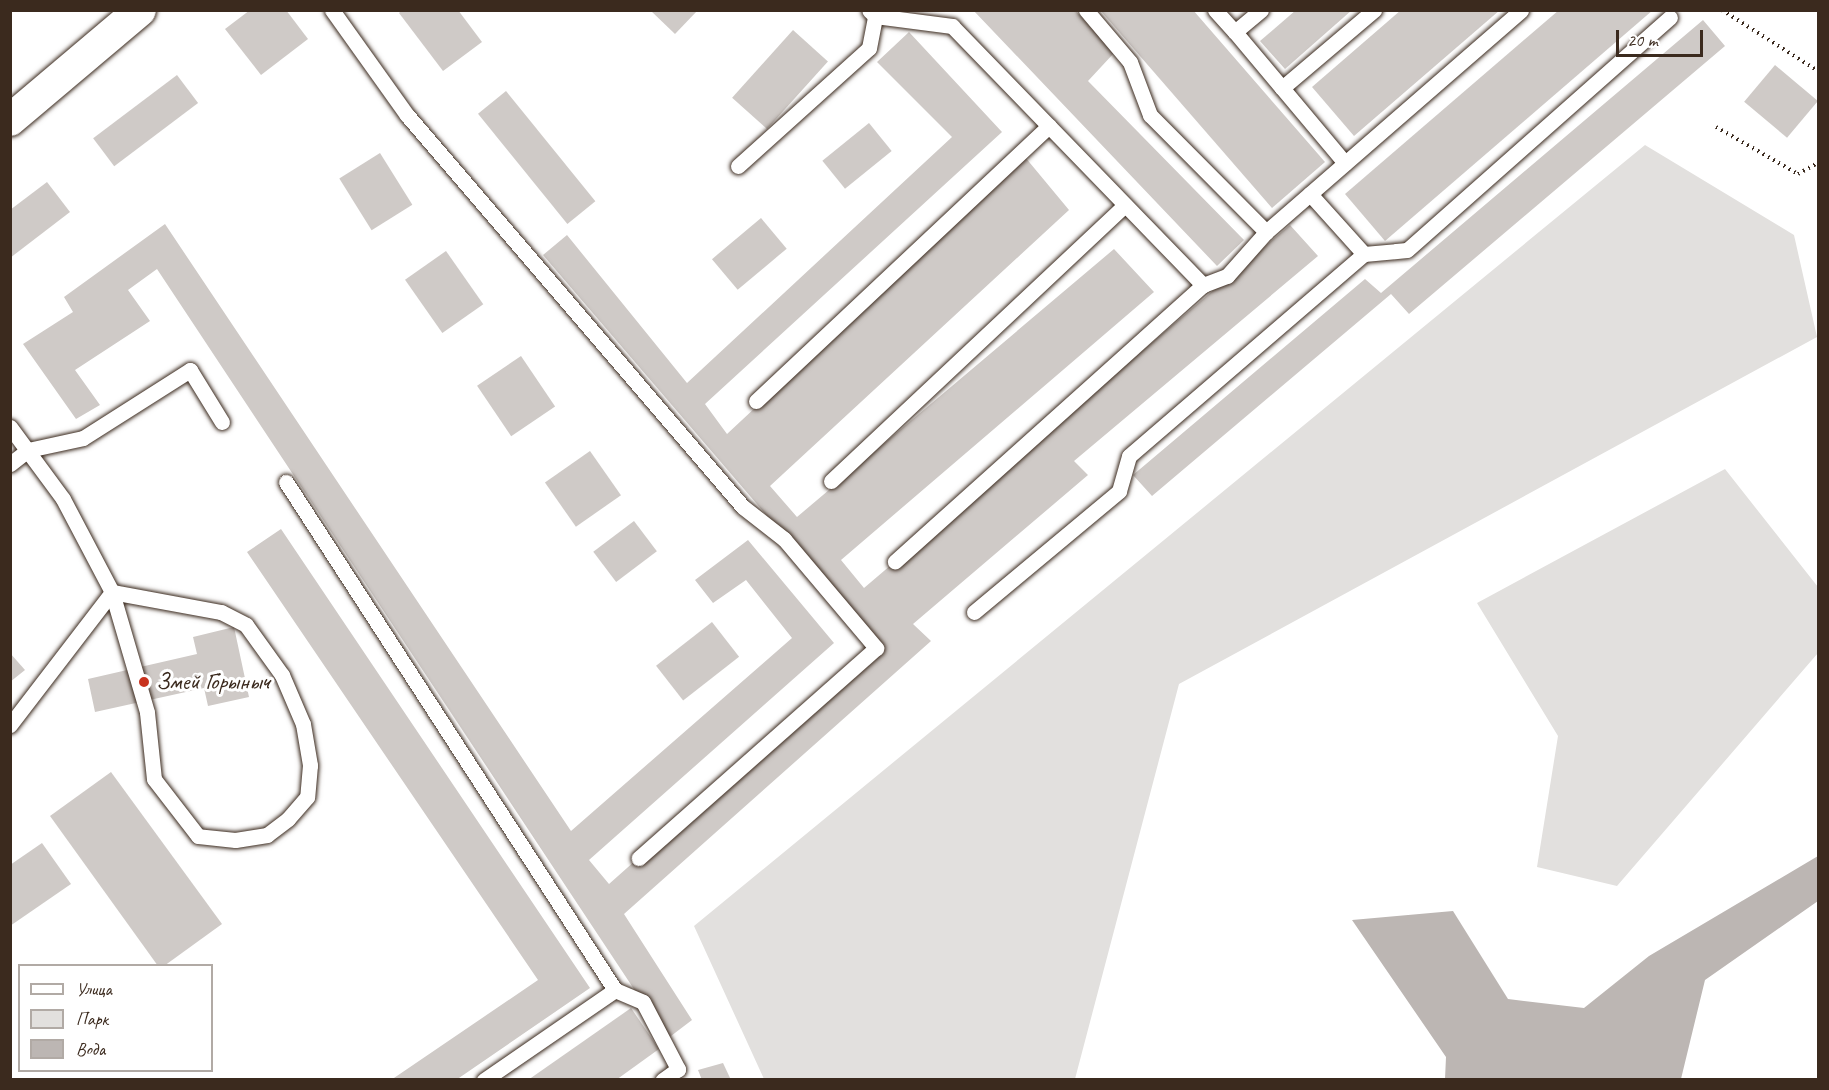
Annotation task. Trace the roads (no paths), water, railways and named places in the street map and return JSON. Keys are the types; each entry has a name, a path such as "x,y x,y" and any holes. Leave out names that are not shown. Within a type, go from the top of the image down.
{"street":[{"path":"10,120 140,10"}],"lane":[{"path":"332,10 415,124 743,507 784,539 876,648 639,858"},
{"path":"1086,10 1130,62 1150,115 1266,232"},
{"path":"1215,10 1345,164"},
{"path":"1235,32 1261,10"},
{"path":"1282,88 1374,10"},
{"path":"895,561 1203,285 1227,276 1266,232 1521,10"},
{"path":"738,166 869,48 872,13 952,26 1203,285"},
{"path":"974,612 1119,491 1129,456 1364,254 1407,250 1670,17"},
{"path":"756,401 1049,126"},
{"path":"1310,194 1364,254"},
{"path":"831,481 1125,205"},
{"path":"10,464 28,450 83,438 190,370 222,422"},
{"path":"10,427 63,499 112,592 147,712 154,779 198,836 236,840 267,835 288,819 307,797 310,765 303,724 282,675 246,625 221,612 112,592"},
{"path":"286,482 615,990 643,1002 680,1074 663,1080"},
{"path":"10,725 112,592"},
{"path":"484,1080 615,990"}],"water":[{"path":"1818,856 1818,901 1705,980 1681,1079 1445,1079 1446,1057 1352,920 1453,911 1508,999 1584,1008 1649,956"}],"place":[{"name":"Змей Горыныч","path":"144,682"}]}
